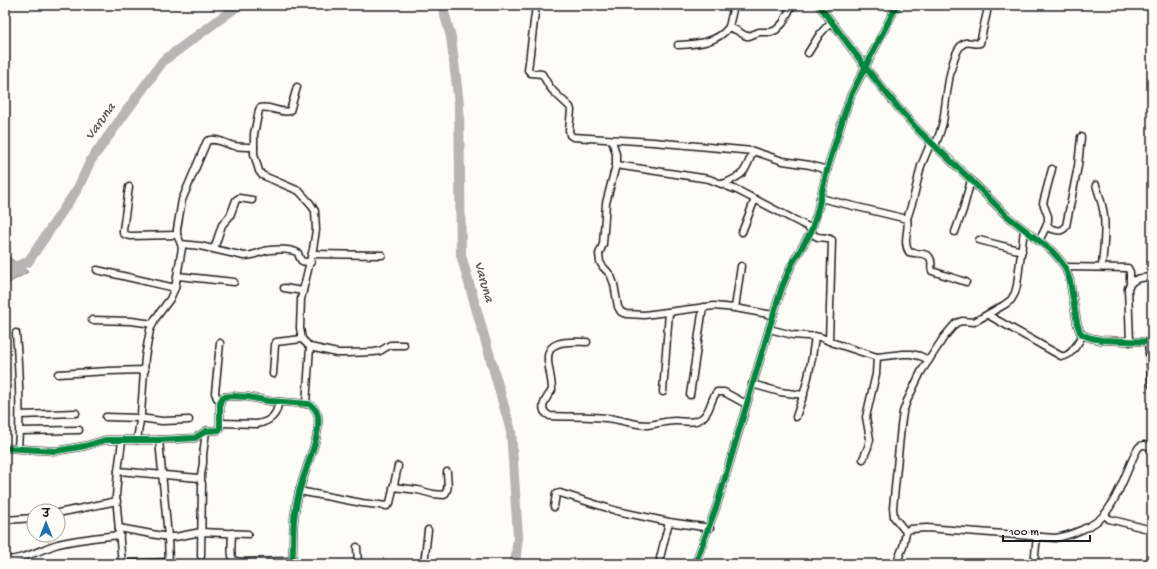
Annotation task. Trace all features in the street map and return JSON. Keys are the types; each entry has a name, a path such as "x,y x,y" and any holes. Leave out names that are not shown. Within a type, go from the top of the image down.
{"street":[{"path":"536,5 528,70 531,73 542,74 554,92 570,107 570,135 612,140 753,151 777,159 810,165 827,170"},
{"path":"678,46 697,44 719,38 729,27 734,5"},
{"path":"729,27 746,36 759,32 771,32 780,26 792,5"},
{"path":"819,5 866,68 900,110 995,205 1024,230 1051,250 1065,267 1070,282 1080,332 1083,335 1101,340 1150,342 1152,385"},
{"path":"695,564 710,528 717,506 768,329 787,275 812,231 827,170 851,95 897,5"},
{"path":"966,282 932,271 930,257 918,253 911,253 907,250 907,219 921,166 942,124 951,69 957,52 964,44 980,43 987,12"},
{"path":"808,53 820,34 831,22"},
{"path":"297,87 290,111 285,112 264,107 260,108 254,134 254,154 258,172 270,179 299,191 315,211 316,230 311,262 303,291 300,322 300,334 302,339 310,347 337,353 374,352 380,351 390,345 404,345"},
{"path":"1046,227 1058,231 1065,229 1078,166 1081,138"},
{"path":"137,440 150,330 155,319 170,299 178,276 182,244 177,235 177,229 182,200 207,141 214,139 233,146 254,146"},
{"path":"612,140 616,154 616,165 606,203 603,244 599,254 600,262 611,276 618,307 621,312 635,315 714,306 773,315"},
{"path":"723,184 742,175 749,163 753,151"},
{"path":"616,165 693,177 703,177 723,184 755,199 812,231 816,237 830,238 832,240 829,341"},
{"path":"1039,241 1048,221 1048,216 1043,203 1052,169"},
{"path":"955,232 971,180"},
{"path":"1096,185 1104,216 1102,267"},
{"path":"129,187 123,233 130,236 177,235"},
{"path":"214,249 222,225 230,216 236,200 239,198 252,200"},
{"path":"820,198 907,219"},
{"path":"742,232 755,199"},
{"path":"906,532 894,517 893,508 901,426 907,401 921,372 944,337 956,323 962,320 974,322 1011,300 1017,285 1024,230"},
{"path":"979,240 1022,251"},
{"path":"182,244 200,246 244,256 251,256 270,250 294,251 298,253 301,261 311,262"},
{"path":"312,254 382,255"},
{"path":"735,308 741,266"},
{"path":"1065,267 1128,268 1130,272 1130,282 1127,293 1130,342"},
{"path":"97,270 175,288"},
{"path":"178,276 234,282"},
{"path":"1130,282 1152,277"},
{"path":"284,288 303,291"},
{"path":"690,395 704,307"},
{"path":"663,392 669,312"},
{"path":"988,315 1065,357 1069,355 1083,335"},
{"path":"92,320 131,321 153,324"},
{"path":"768,329 793,335 815,336 877,357 912,354 929,360"},
{"path":"16,333 20,415 18,448"},
{"path":"796,417 804,395 811,367 815,336"},
{"path":"273,374 276,342 302,339"},
{"path":"587,342 555,345 548,353 552,390 545,400 545,414 550,416 602,418 648,425 674,421 687,422 702,419 710,408 717,392 724,392 746,404"},
{"path":"220,343 215,393 217,398 221,399"},
{"path":"306,404 310,347"},
{"path":"863,459 870,439 866,417 876,374 877,357"},
{"path":"58,374 145,370"},
{"path":"752,384 780,392 804,395"},
{"path":"221,399 227,396 248,396 278,402 309,404 314,408 318,415 316,440 306,467 295,510 292,562 236,561 233,559 232,555 232,533"},
{"path":"5,448 56,451 85,446 105,440 195,438 206,431 219,430 221,423 221,399"},
{"path":"221,423 261,423 274,415 278,407 278,402"},
{"path":"20,415 76,413"},
{"path":"106,417 140,418 162,421 189,420"},
{"path":"20,431 78,430"},
{"path":"201,556 201,475 206,431"},
{"path":"122,440 116,501 122,564"},
{"path":"115,564 169,563 159,440"},
{"path":"896,564 903,547 906,532 910,529 915,528 1055,538 1065,536 1094,523 1105,515 1137,449 1143,445 1152,448"},
{"path":"300,491 387,506 390,503 398,466"},
{"path":"118,471 196,477 201,480"},
{"path":"393,487 444,495 447,492 447,472"},
{"path":"554,507 555,496 556,494 560,493 617,511 669,522 710,528"},
{"path":"66,511 116,501"},
{"path":"1105,515 1109,519 1152,530"},
{"path":"5,520 26,519"},
{"path":"660,558 669,522"},
{"path":"119,528 168,537 201,532 248,534"},
{"path":"424,564 428,530"},
{"path":"9,561 57,545 79,540 120,535"},
{"path":"1034,564 1037,536"},
{"path":"357,547 358,564"}],"shaded area":[{"path":"5,254 28,272 5,285"}],"waterway":[{"name":"Varuna","path":"5,270 28,262 78,188 91,160 163,61 239,5"},
{"name":"Varuna","path":"442,5 451,37 459,104 461,255 511,431 518,537 515,564"}],"cycle path":[{"path":"819,5 866,68 919,131 1007,216 1051,250 1059,259 1065,267 1070,281 1077,323 1080,332 1083,335 1101,340 1152,342"},
{"path":"695,564 717,505 782,287 792,264 811,232 827,170 851,95 897,5"},
{"path":"5,448 56,451 85,446 105,440 195,438 206,431 219,430 220,402 223,397 248,397 269,401 309,404 318,414 318,429 298,495 294,525 292,564"}]}
